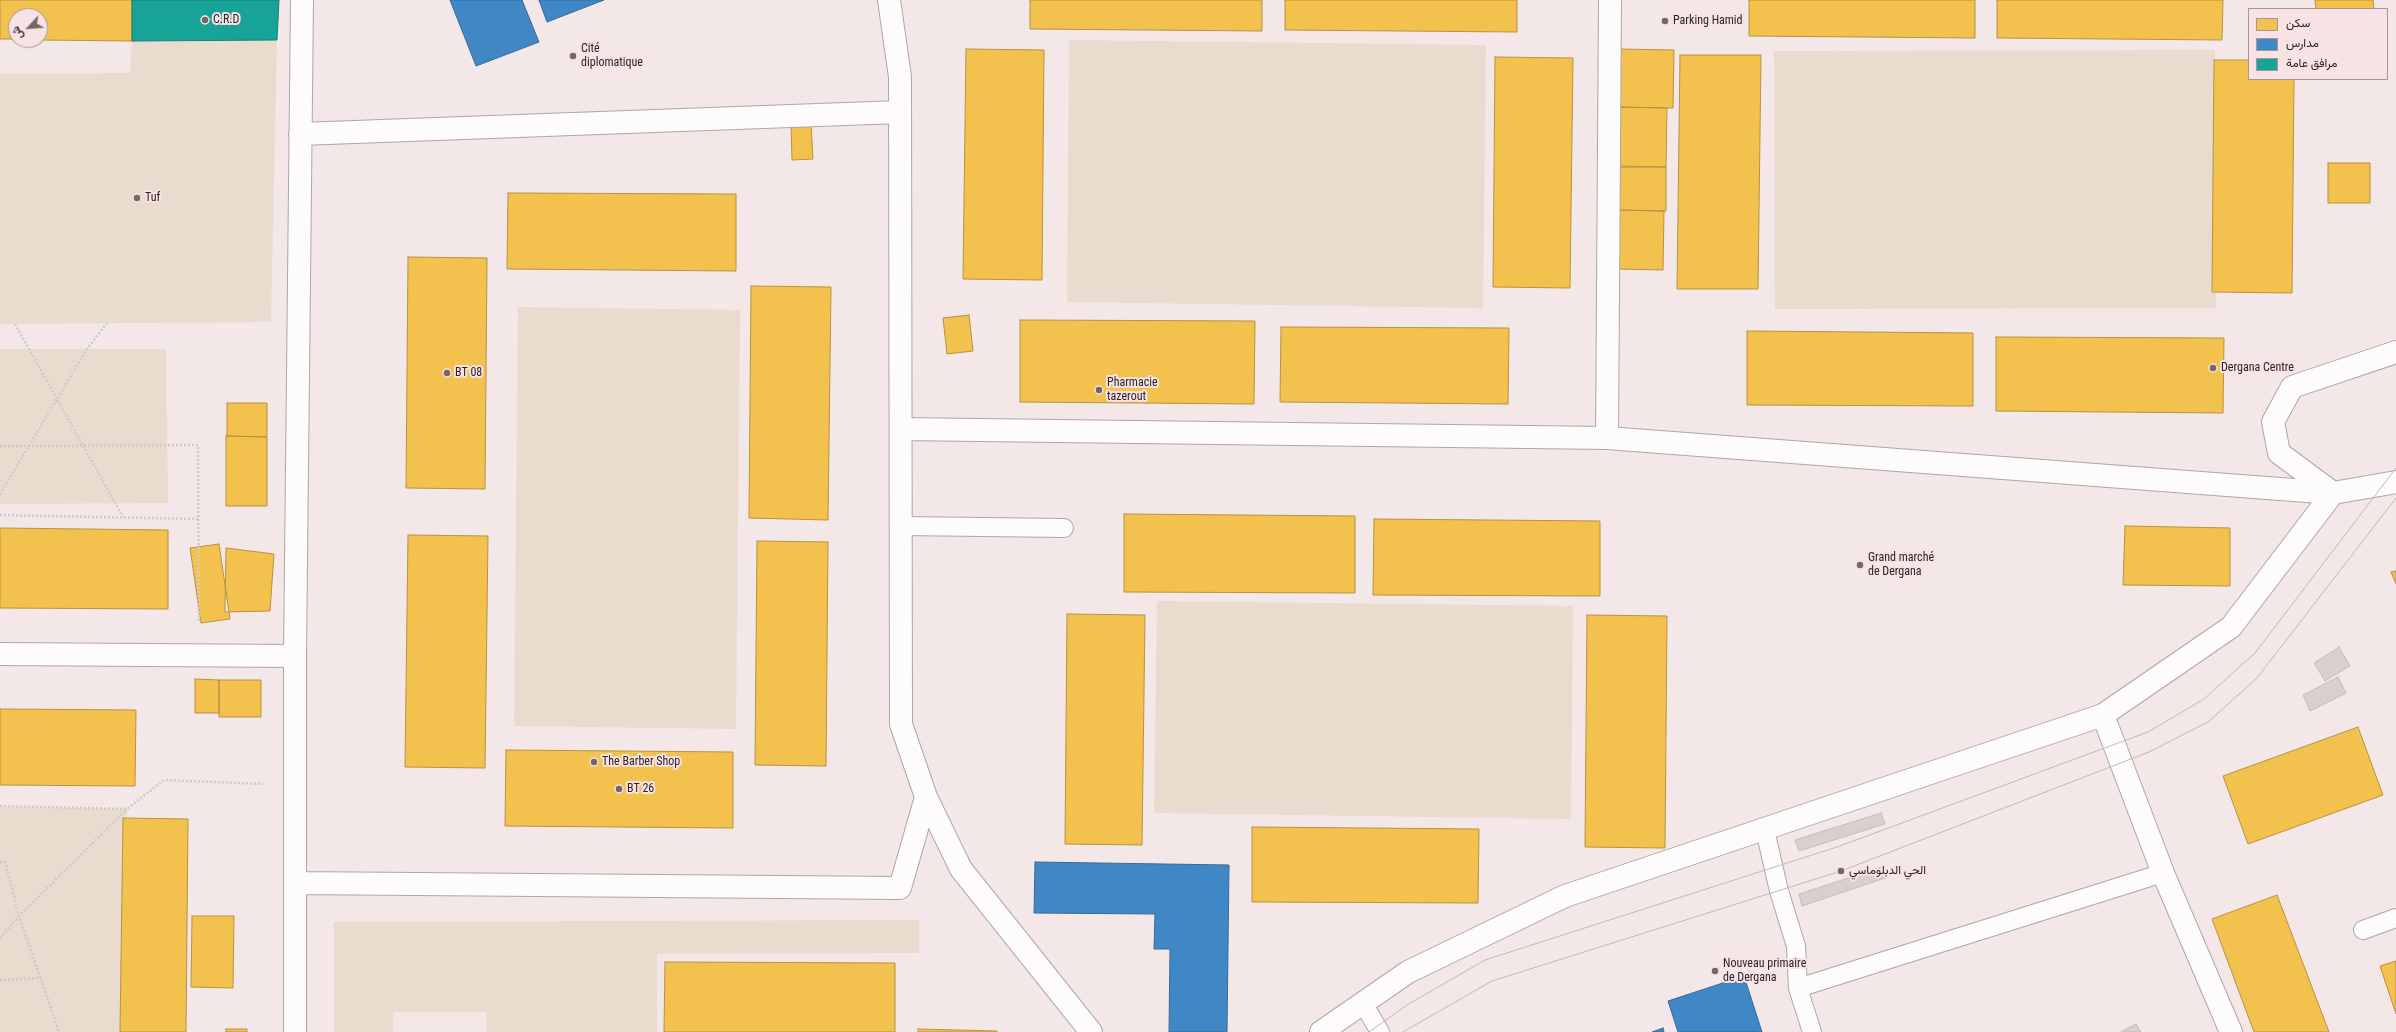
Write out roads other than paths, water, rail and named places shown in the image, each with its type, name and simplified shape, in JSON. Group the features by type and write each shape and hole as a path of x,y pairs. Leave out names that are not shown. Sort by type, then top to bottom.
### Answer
{"street":[{"path":"295,1032 295,656 302,0"},
{"path":"889,0 900,77 901,724 926,797 961,869 1091,1032"},
{"path":"1607,438 1610,0"},
{"path":"300,134 900,112"},
{"path":"2333,493 2279,453 2273,422 2292,387 2396,352"},
{"path":"901,429 1607,438 2333,493 2396,482"},
{"path":"1321,1032 1408,972 1565,896 1765,830 2103,715 2231,627 2333,493"},
{"path":"0,654 295,656"},
{"path":"2103,715 2164,873 2231,1032"},
{"path":"295,883 900,888 926,797"}],"lane":[{"path":"901,526 1064,528"},
{"path":"1765,830 1779,891 1796,946 1798,988 1812,1032"},
{"path":"1798,988 2164,873"},
{"path":"2364,930 2396,918"},
{"path":"1363,1003 1380,1032"}],"tram line":[{"path":"1369,1032 1407,1005 1485,960 1837,847 2148,732 2204,699 2255,653 2396,468"},
{"path":"1403,1032 1492,981 1841,871 2149,752 2208,722 2257,678 2396,498"}],"place":[{"name":"C.R.D","path":"205,20"},
{"name":"Parking Hamid","path":"1665,21"},
{"name":"Cité diplomatique","path":"573,56"},
{"name":"Tuf","path":"137,198"},
{"name":"Dergana Centre","path":"2213,368"},
{"name":"BT 08","path":"447,373"},
{"name":"Pharmacie tazerout","path":"1099,390"},
{"name":"Grand marché de Dergana","path":"1860,565"},
{"name":"The Barber Shop","path":"594,762"},
{"name":"BT 26","path":"619,789"},
{"name":"الحي الدبلوماسي","path":"1841,871"},
{"name":"Nouveau primaire de Dergana","path":"1715,971"}]}
